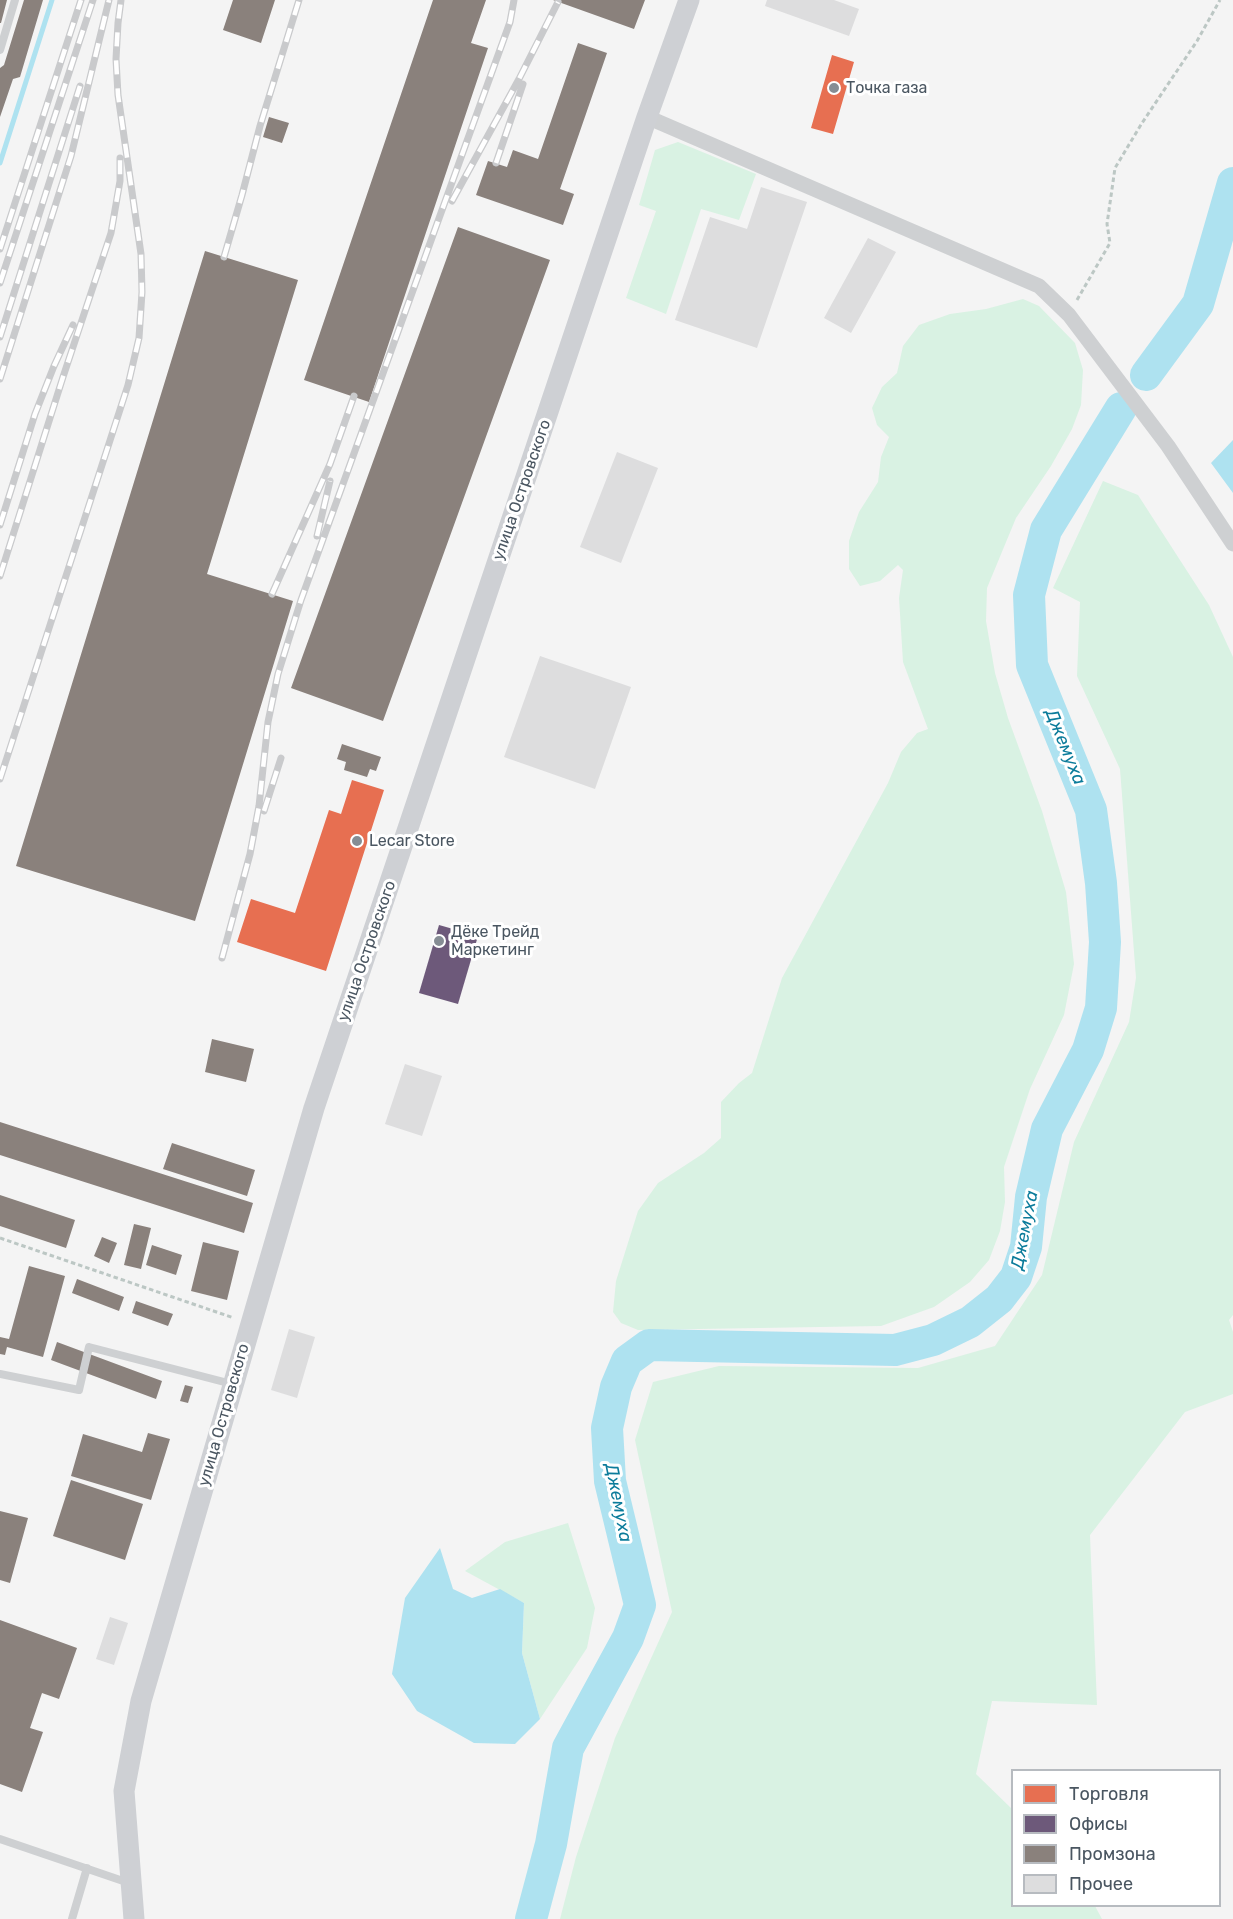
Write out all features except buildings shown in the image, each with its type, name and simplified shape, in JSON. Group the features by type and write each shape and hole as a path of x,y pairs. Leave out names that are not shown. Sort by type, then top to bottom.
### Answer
{"street":[{"name":"улица Островского","path":"134,1919 124,1791 141,1701 314,1108 647,117 689,0"},
{"path":"647,117 1039,286 1069,315 1168,446 1233,544"}],"lane":[{"path":"0,50 15,0"},
{"path":"0,1374 79,1390 89,1347 233,1384"},
{"path":"0,1839 130,1883"},
{"path":"72,1919 87,1868"}],"path":[{"path":"1076,302 1110,243 1107,224 1115,168 1197,41 1220,0"},
{"path":"0,1238 251,1324"}],"green space":[{"path":"678,142 756,174 739,220 701,209 666,314 626,298 656,211 639,205 655,150"},
{"path":"1023,299 1039,306 1075,343 1083,370 1081,405 1072,429 1051,466 1016,518 987,588 986,621 995,673 1008,718 1042,811 1066,892 1074,964 1064,1015 1030,1089 1004,1167 1005,1202 1000,1231 989,1260 970,1282 934,1307 881,1326 638,1330 621,1323 613,1312 616,1281 638,1211 658,1183 704,1153 721,1138 721,1102 752,1073 782,978 888,783 901,752 917,733 928,729 903,662 899,598 903,570 898,565 880,581 860,586 849,569 849,541 859,512 878,482 881,457 889,437 877,425 872,408 882,387 897,373 903,346 919,325 950,314 986,309"},
{"path":"1103,481 1138,495 1209,605 1233,657 1233,1315 1229,1320 1233,1332 1233,1394 1185,1412 1090,1535 1097,1705 992,1701 976,1774 1011,1808 1011,1907 1096,1907 1102,1919 560,1919 576,1857 615,1738 672,1612 635,1440 653,1382 719,1366 918,1368 995,1346 1042,1275 1074,1142 1129,1022 1136,978 1120,769 1077,676 1080,602 1053,588"},
{"path":"568,1523 595,1608 587,1648 540,1719 522,1653 524,1603 465,1571 505,1542"}],"water":[{"path":"1233,440 1233,493 1211,463"},
{"path":"440,1548 453,1589 472,1598 500,1589 524,1603 522,1653 540,1719 515,1744 474,1743 417,1711 392,1674 405,1598"}],"waterway":[{"path":"0,163 52,0"},
{"name":"Джемуха","path":"1146,375 1198,304 1233,183"},
{"name":"Джемуха","path":"531,1919 551,1844 568,1748 628,1638 640,1605 610,1481 607,1428 616,1387 627,1361 649,1345 895,1350 933,1340 970,1322 999,1299 1016,1277 1026,1247 1031,1197 1047,1129 1088,1050 1101,1008 1105,942 1101,883 1091,810 1032,665 1029,595 1046,530 1121,408"}],"railway":[{"path":"0,249 81,0"},
{"path":"0,283 93,0"},
{"path":"0,379 71,156 109,0"},
{"path":"0,779 128,385 139,338 142,292 141,254 118,95 116,59 121,0"},
{"path":"224,257 260,126 299,0"},
{"path":"222,958 250,854 259,806 268,722 278,674 301,600 510,22 514,0"},
{"path":"452,201 558,2"},
{"path":"496,163 523,84"},
{"path":"0,337 80,86"},
{"path":"0,576 111,233 120,181 120,158"},
{"path":"0,525 35,414 73,325"},
{"path":"272,594 330,464 354,396"},
{"path":"317,536 330,481"},
{"path":"264,811 281,758"}],"place":[{"name":"Точка газа","path":"834,88"},
{"name":"Lecar Store","path":"357,841"},
{"name":"Дёке Трейд Маркетинг","path":"439,941"}]}
